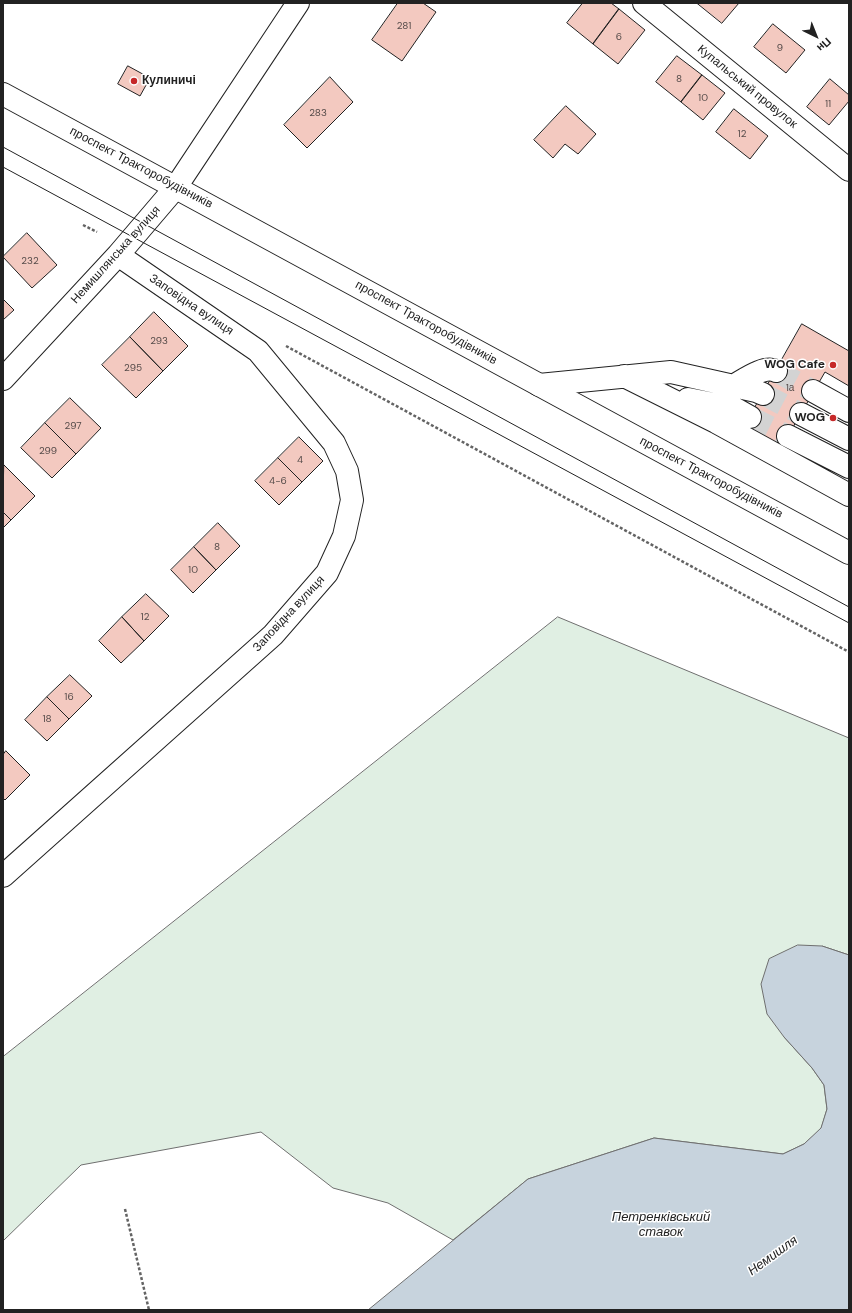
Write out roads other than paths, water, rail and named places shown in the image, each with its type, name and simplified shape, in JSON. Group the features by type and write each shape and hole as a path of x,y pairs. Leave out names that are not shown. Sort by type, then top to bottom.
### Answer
{"street":[{"name":"Немишлянська вулиця","path":"3,379 118,255 176,187 298,3"},
{"name":"Купальський провулок","path":"644,3 849,170"},
{"name":"проспект Тракторобудівників","path":"3,94 849,553"},
{"name":"Заповідна вулиця","path":"3,876 273,635 327,573 344,536 352,500 346,471 334,443 258,351 118,255"},
{"path":"733,386 763,369 771,368 776,371"},
{"path":"539,385 671,372 756,391 762,394"},
{"path":"624,376 716,422 849,495"},
{"path":"814,391 849,411"},
{"path":"658,393 734,408 750,416"},
{"path":"801,414 849,439"},
{"path":"788,436 849,467"}],"water":[{"name":"Петренківський ставок","path":"798,945 822,946 849,955 849,1310 368,1310 528,1179 654,1138 783,1154 804,1144 821,1128 827,1109 824,1085 812,1068 784,1037 767,1014 761,984 769,959"}],"tunnel":[{"path":"776,371 813,391"},
{"path":"763,394 801,414"},
{"path":"750,417 788,436"}],"tram line":[{"path":"3,147 849,607"},
{"path":"3,167 849,623"}],"place":[{"name":"Кулиничі","path":"134,81"},
{"name":"WOG Cafe","path":"833,365"},
{"name":"WOG","path":"833,418"}],"water label":[{"name":"Немишля","path":"773,1256"}]}
